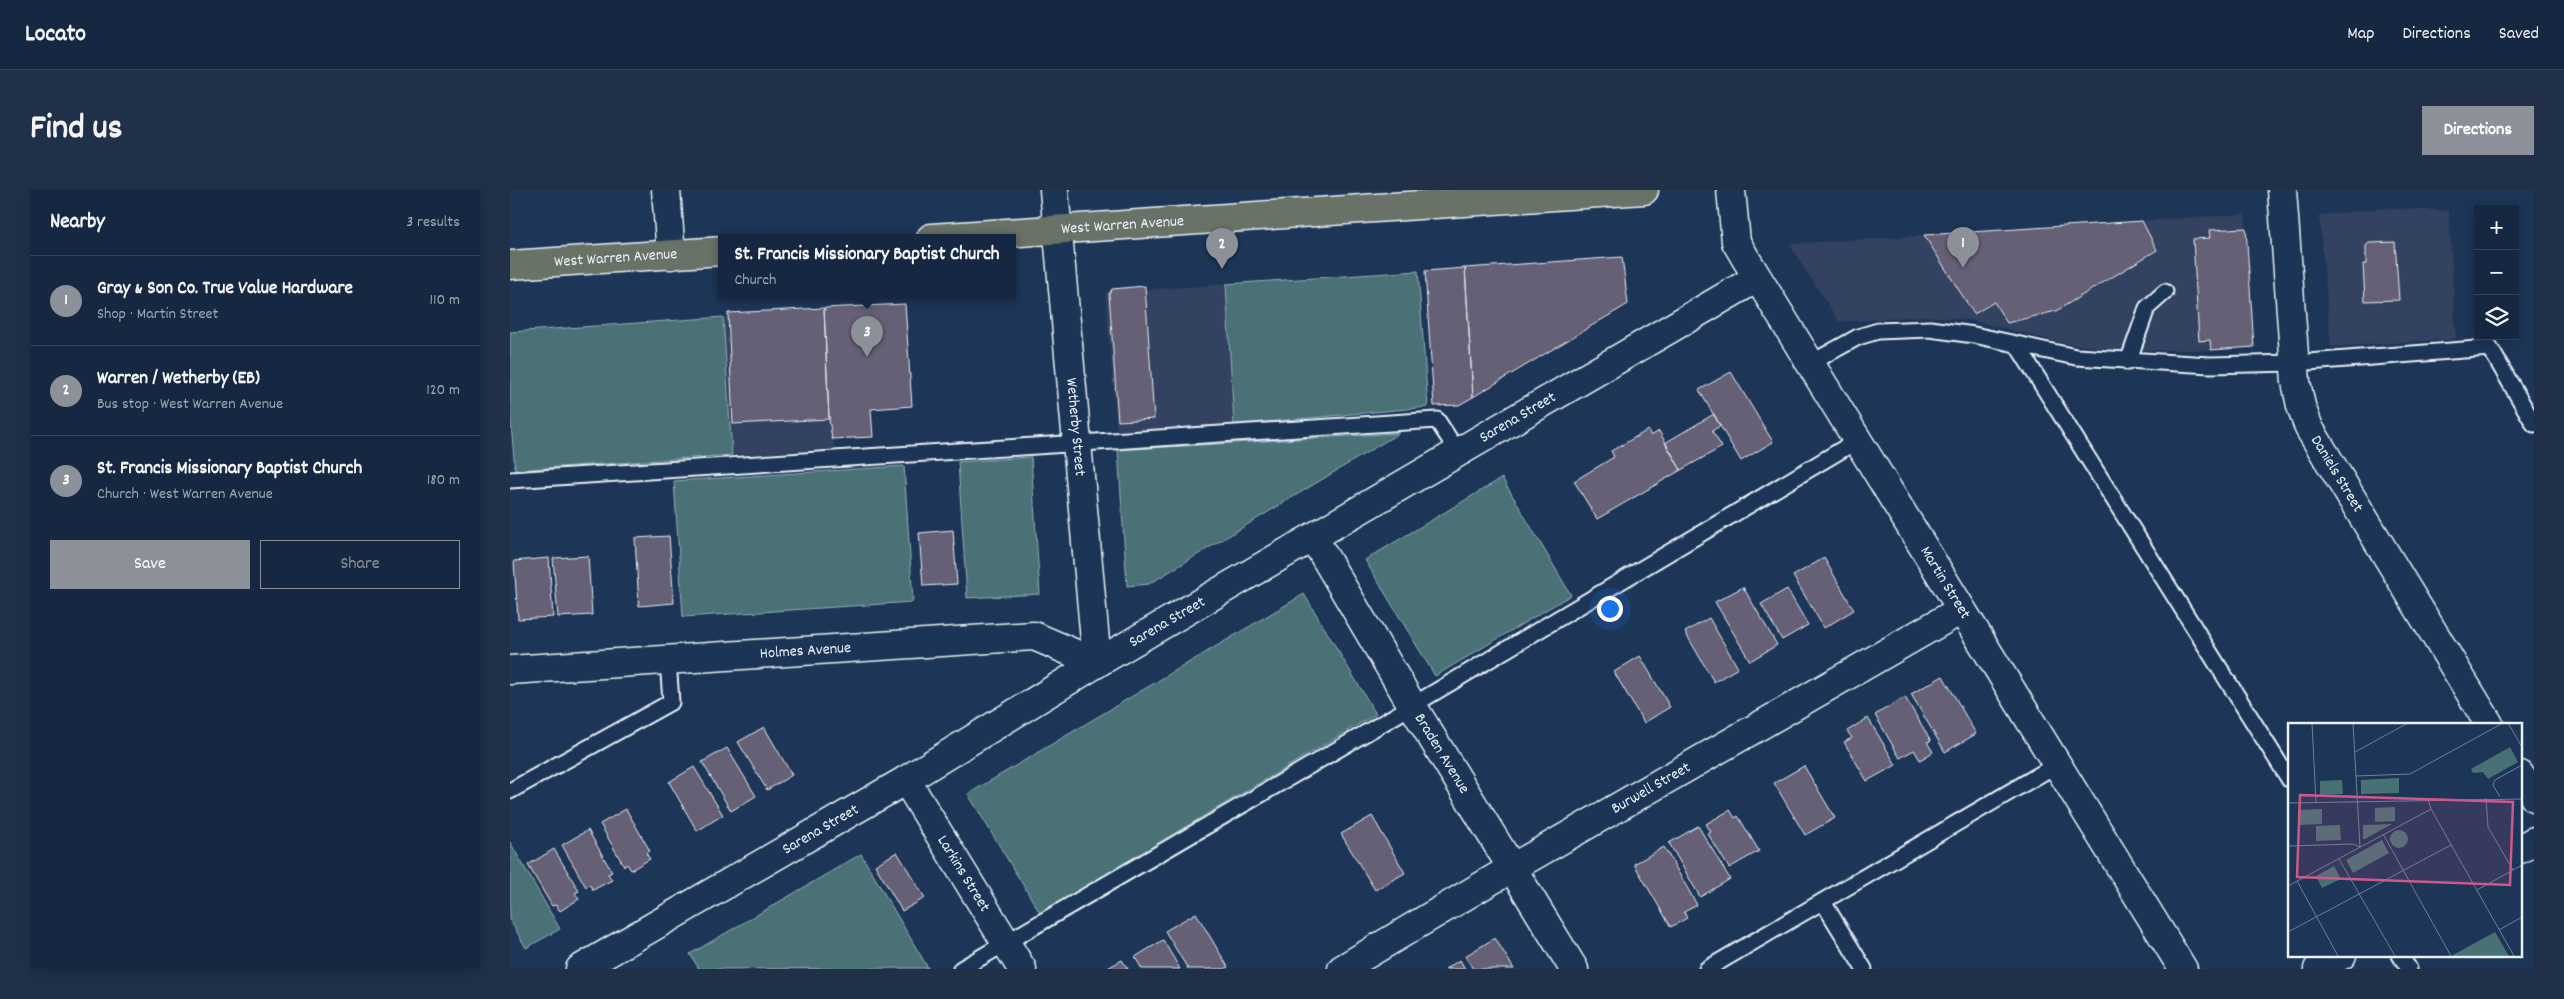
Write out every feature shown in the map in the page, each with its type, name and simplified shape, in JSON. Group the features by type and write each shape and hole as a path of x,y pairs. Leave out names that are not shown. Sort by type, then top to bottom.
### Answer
{"main road":[{"name":"West Warren Avenue","path":"994,234 1644,190"},
{"name":"West Warren Avenue","path":"510,265 718,252"}],"street":[{"path":"666,190 672,255"},
{"name":"Wetherby Street","path":"1054,190 1097,663"},
{"name":"Martin Street","path":"1731,190 1736,242 2183,969"},
{"name":"Daniels Street","path":"2282,190 2300,406 2309,428 2488,723"},
{"name":"Sarena Street","path":"580,969 906,780 1097,663 1757,278"},
{"name":"Braden Avenue","path":"1313,537 1412,705 1574,969"},
{"name":"Burwell Street","path":"1342,969 1512,868 1961,610"},
{"name":"Holmes Avenue","path":"510,670 1034,636 1097,663"},
{"path":"2521,777 2534,797"},
{"name":"Larkins Street","path":"906,780 1022,969"},
{"path":"2521,848 2534,841"},
{"path":"2318,969 2340,956"}],"lane":[{"path":"2128,362 2146,308 2165,292"},
{"path":"1812,363 1858,337 1878,331 1930,329 1974,335 2076,357 2128,362 2210,365 2295,363 2490,348 2534,424"},
{"path":"2017,345 2288,777"},
{"path":"510,480 1437,420 1458,452"},
{"path":"961,969 1412,705 1858,440"},
{"path":"510,791 671,702 668,660"},
{"path":"1707,969 2056,765"},
{"path":"1823,902 1864,969"},
{"path":"2401,956 2409,969"}],"shaded area":[{"path":"2385,208 2449,211 2456,339 2331,347 2319,215"},
{"path":"2245,214 2254,347 2211,350 2122,350 2067,344 1970,320 1924,316 1839,322 1789,244"},
{"path":"1226,284 1234,425 1117,432 1105,293"},
{"path":"826,310 835,449 732,455 723,317"}],"green space":[{"path":"1418,271 1428,407 1234,425 1226,284"},
{"path":"723,317 732,455 515,470 510,412 510,332"},
{"path":"1399,433 1149,584 1127,586 1118,450"},
{"path":"1031,457 1040,594 967,598 958,462"},
{"path":"904,466 913,602 683,617 674,481"},
{"path":"1502,478 1571,595 1435,676 1365,560"},
{"path":"1304,594 1376,714 1040,913 968,794"},
{"path":"510,842 560,929 526,948 510,920"},
{"path":"861,854 928,968 699,969 690,954"}],"building":[{"path":"2142,221 2157,250 2056,311 2007,323 1994,302 1974,314 1924,235"},
{"path":"2246,228 2254,347 2211,350 2210,340 2199,341 2193,239 2210,238 2209,230"},
{"path":"2395,242 2399,300 2365,301 2363,264 2366,264 2366,246 2369,243"},
{"path":"1622,257 1628,304 1473,397 1465,268"},
{"path":"1465,268 1473,397 1459,405 1434,406 1425,271"},
{"path":"1145,286 1154,419 1118,421 1109,294 1112,289"},
{"path":"905,304 912,406 871,409 873,437 832,439 829,419 824,308"},
{"path":"824,308 829,419 733,424 728,313"},
{"path":"1731,372 1773,442 1741,461 1699,390"},
{"path":"1714,414 1720,426 1712,431 1722,447 1681,470 1665,443"},
{"path":"1648,430 1651,436 1659,431 1681,470 1597,519 1574,481 1614,457 1611,451"},
{"path":"953,530 957,584 923,586 919,533"},
{"path":"669,536 674,603 639,606 635,538"},
{"path":"588,556 592,615 558,617 553,558"},
{"path":"549,558 553,617 518,619 514,561"},
{"path":"1824,558 1854,610 1824,628 1793,576"},
{"path":"1743,587 1777,645 1750,661 1715,602"},
{"path":"1787,589 1808,625 1782,640 1761,604"},
{"path":"1709,618 1738,668 1714,682 1685,632"},
{"path":"1640,656 1670,707 1644,723 1614,672"},
{"path":"1943,676 1976,734 1945,752 1911,694"},
{"path":"1905,697 1931,741 1927,742 1933,752 1920,760 1914,750 1900,758 1875,715"},
{"path":"1868,718 1896,765 1867,781 1844,742 1852,738 1847,731"},
{"path":"764,727 792,775 767,790 738,742"},
{"path":"727,748 756,796 731,811 702,762"},
{"path":"1804,766 1835,818 1805,835 1774,783"},
{"path":"694,767 723,815 697,831 669,782"},
{"path":"626,809 650,851 646,853 650,859 631,870 627,864 624,866 600,824"},
{"path":"1730,810 1735,818 1738,816 1759,851 1729,868 1708,834 1711,832 1706,824"},
{"path":"1372,816 1405,873 1375,890 1341,834"},
{"path":"1698,826 1730,879 1700,897 1669,843"},
{"path":"588,830 612,872 608,874 612,880 593,890 590,885 586,887 562,845"},
{"path":"1664,847 1697,905 1684,912 1687,918 1671,927 1634,864"},
{"path":"554,849 579,891 575,893 579,899 560,911 556,905 552,906 528,865"},
{"path":"897,852 925,898 902,911 875,865"},
{"path":"1196,913 1228,967 1224,969 1188,969 1165,931"},
{"path":"1495,938 1514,969 1473,969 1465,956"},
{"path":"1163,940 1180,969 1142,969 1135,957"},
{"path":"1122,960 1128,969 1106,969"},
{"path":"1460,960 1465,969 1445,969"}],"place":[{"name":"Gray & Son Co. True Value Hardware","path":"1963,268"},
{"name":"Warren / Wetherby (EB)","path":"1222,269"},
{"name":"St. Francis Missionary Baptist Church","path":"867,357"}]}
